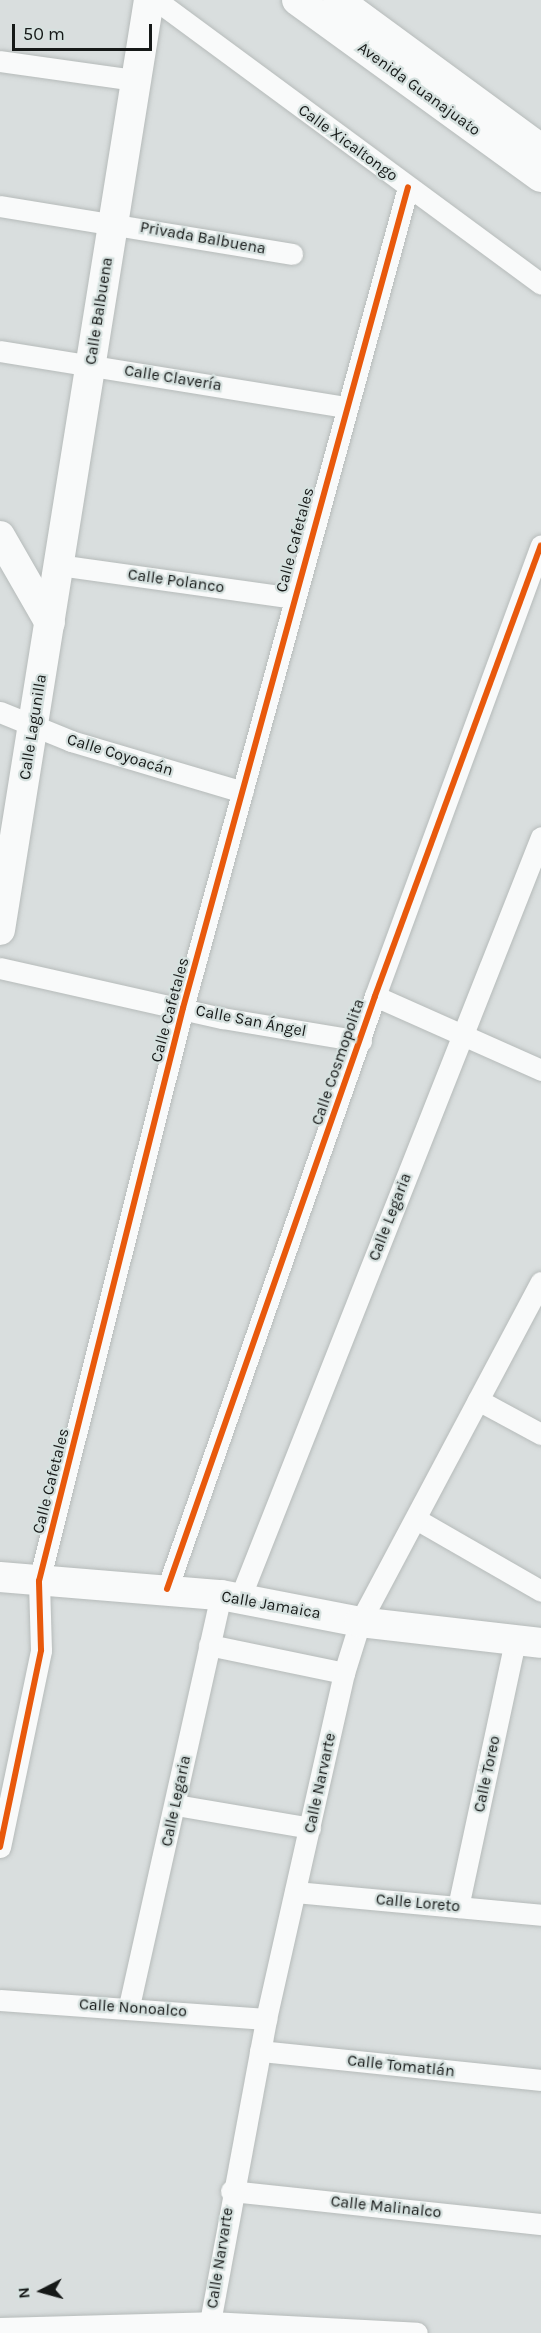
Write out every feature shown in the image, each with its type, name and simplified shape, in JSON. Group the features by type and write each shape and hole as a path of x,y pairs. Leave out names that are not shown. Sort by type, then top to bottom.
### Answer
{"street":[{"name":"Calle Balbuena","path":"50,623 149,0"},
{"name":"Calle Xicaltongo","path":"156,0 541,284"},
{"name":"Avenida Guanajuato","path":"297,0 541,177"},
{"name":"Avenida Guanajuato","path":"338,0 541,149"},
{"path":"0,61 136,80"},
{"name":"Calle Cafetales","path":"0,1847 41,1650 39,1581 183,1008 345,407 408,188"},
{"name":"Privada Balbuena","path":"0,206 113,222 292,254"},
{"name":"Calle Clavería","path":"0,351 345,407"},
{"name":"Calle Cosmopolita","path":"167,1589 375,996 541,546"},
{"path":"4,550 50,623"},
{"name":"Calle Polanco","path":"59,565 294,598"},
{"name":"Calle Lagunilla","path":"0,930 50,623"},
{"name":"Calle Coyoacán","path":"0,712 33,723 71,741 243,792"},
{"name":"Calle Legaria","path":"129,2006 176,1805 209,1645 231,1597 541,837"},
{"name":"Calle San Ángel","path":"0,968 183,1008 361,1041"},
{"path":"375,996 460,1037 541,1070"},
{"name":"Calle Narvarte","path":"210,2322 231,2190 266,2019 344,1673 360,1622 541,1282"},
{"path":"478,1400 541,1434"},
{"path":"416,1519 541,1591"},
{"name":"Calle Jamaica","path":"0,1577 167,1589 231,1597 360,1622 528,1642"},
{"name":"Calle Toreo","path":"459,1907 528,1642"},
{"path":"209,1645 344,1673"},
{"path":"176,1805 310,1828"},
{"name":"Calle Loreto","path":"295,1892 541,1916"},
{"name":"Calle Nonoalco","path":"0,2000 129,2006 266,2019"},
{"name":"Calle Tomatlán","path":"260,2051 541,2080"},
{"name":"Calle Malinalco","path":"231,2190 541,2224"},
{"path":"0,2328 210,2322 417,2333"}],"cycle path":[{"path":"0,1847 41,1650 39,1581 183,1008 408,187"},
{"path":"167,1589 375,996 541,546"}]}
